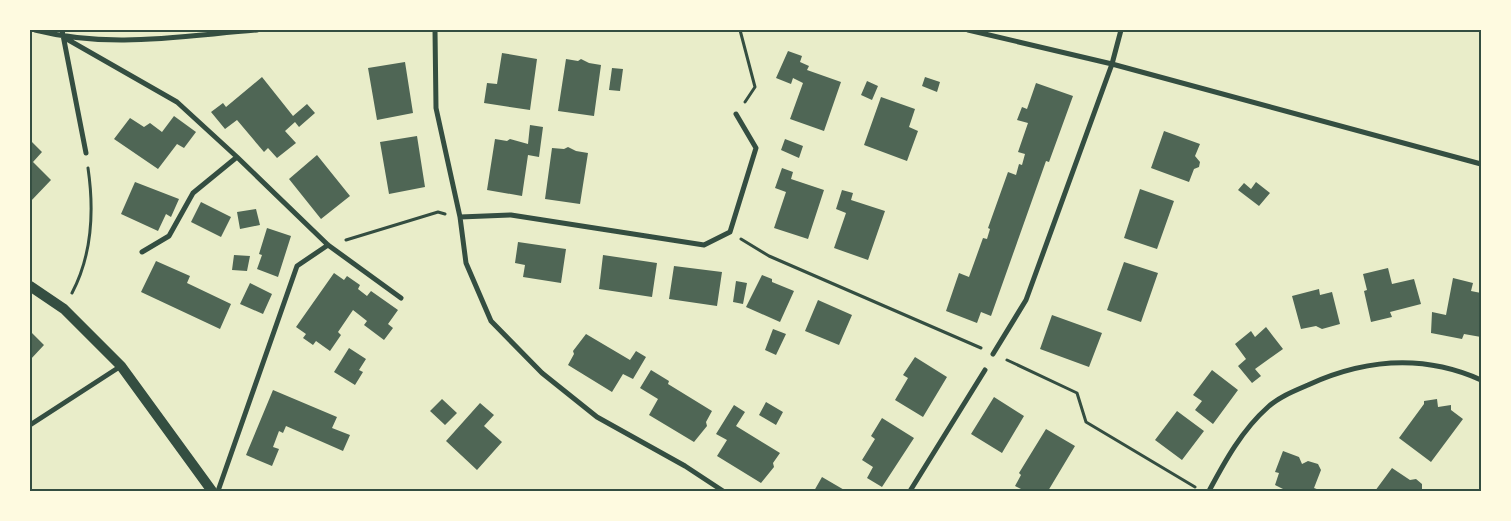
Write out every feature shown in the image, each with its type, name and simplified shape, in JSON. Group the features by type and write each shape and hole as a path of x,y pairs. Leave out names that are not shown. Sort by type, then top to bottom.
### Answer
{"main road":[{"path":"30,286 64,309 121,366 212,491"}],"street":[{"path":"35,30 62,37 116,42 257,30"},
{"path":"62,30 86,153"},
{"path":"435,30 436,108 460,217 466,263 491,321 542,373 597,417 685,466 723,491"},
{"path":"968,30 1112,64 1481,164"},
{"path":"993,354 1026,300 1112,64 1121,30"},
{"path":"62,37 177,102 328,245 401,298"},
{"path":"460,217 511,215 704,245 730,232 756,148 736,114"},
{"path":"142,252 169,236 193,193 237,157"},
{"path":"218,491 297,266 328,245"},
{"path":"1209,491 1224,462 1243,434 1268,406 1288,393 1321,379 1371,364 1419,362 1457,369 1481,380"},
{"path":"30,425 121,366"},
{"path":"910,491 984,370"}],"path":[{"path":"736,114 755,88 740,30"},
{"path":"64,309 78,282 91,220 90,182 86,153"},
{"path":"328,245 438,212 460,217"},
{"path":"730,232 769,256 1077,393 1086,422 1202,491"}],"building":[{"path":"788,51 802,56 800,62 809,66 807,70 841,82 824,131 790,119 803,83 793,78 791,84 776,78"},
{"path":"502,53 537,59 530,110 484,103 487,83 497,84"},
{"path":"566,59 578,61 581,59 589,63 601,65 594,116 558,111"},
{"path":"405,62 413,113 377,120 368,68"},
{"path":"612,68 623,69 620,91 609,90"},
{"path":"262,77 293,116 307,104 315,113 299,127 295,122 285,131 296,143 277,158 268,148 264,152 237,120 225,129 211,112 223,103 226,107"},
{"path":"925,77 940,82 937,92 922,86"},
{"path":"867,81 878,86 872,100 861,95"},
{"path":"1036,83 1073,96 1049,162 1046,161 991,316 981,312 977,323 946,311 959,273 969,277 983,238 987,239 990,229 988,228 1008,172 1016,175 1019,164 1022,165 1025,154 1018,152 1028,123 1017,120 1022,107 1027,109"},
{"path":"881,97 915,109 909,127 918,131 907,161 864,145"},
{"path":"174,116 196,132 184,148 177,144 158,169 114,139 130,118 144,127 150,123 162,132"},
{"path":"530,125 543,127 539,157 528,155 522,196 487,190 495,139 507,141 510,139 528,144"},
{"path":"1164,131 1200,144 1195,156 1200,162 1199,167 1194,169 1189,182 1151,168"},
{"path":"417,136 425,187 389,194 380,142"},
{"path":"785,139 803,146 799,158 781,150"},
{"path":"30,140 42,152 33,162 51,180 30,202"},
{"path":"568,147 576,151 588,153 580,204 545,199 552,148 564,149"},
{"path":"317,155 350,196 321,219 289,179"},
{"path":"782,168 793,172 791,179 824,190 808,239 774,228 786,192 775,188"},
{"path":"135,182 179,199 171,217 166,214 158,231 121,214"},
{"path":"1256,182 1270,193 1259,206 1238,190 1244,183 1251,189"},
{"path":"1140,189 1174,201 1157,249 1124,238"},
{"path":"842,190 853,193 851,200 885,211 868,260 834,248 846,213 836,209"},
{"path":"201,202 231,217 221,237 191,222"},
{"path":"256,209 260,225 240,229 237,212"},
{"path":"267,228 291,236 278,277 257,269 262,255 259,254"},
{"path":"518,242 566,249 561,283 523,277 525,265 515,263"},
{"path":"234,255 250,256 247,271 232,270"},
{"path":"603,255 657,263 652,297 599,289"},
{"path":"156,261 190,276 187,283 231,304 220,329 141,292"},
{"path":"1124,262 1158,273 1141,322 1107,310"},
{"path":"674,266 722,272 717,306 669,299"},
{"path":"1388,268 1392,284 1414,279 1421,304 1390,312 1392,317 1371,322 1364,291 1367,290 1363,274"},
{"path":"334,273 344,280 347,276 360,285 358,289 367,296 371,291 398,310 388,324 393,328 384,340 364,325 367,321 353,310 338,332 341,335 330,351 316,341 313,345 303,338 306,334 296,327"},
{"path":"762,275 772,279 772,282 794,291 780,322 746,307"},
{"path":"1453,278 1473,283 1471,291 1481,293 1481,337 1464,334 1462,339 1431,333 1432,312 1446,315"},
{"path":"736,281 747,283 743,304 733,302"},
{"path":"250,283 272,294 263,314 240,304"},
{"path":"1319,289 1320,295 1332,292 1340,324 1322,329 1316,326 1301,329 1292,296"},
{"path":"818,300 852,315 839,345 805,331"},
{"path":"1052,315 1102,333 1089,367 1040,349"},
{"path":"1266,327 1283,349 1255,369 1261,376 1252,383 1238,366 1246,359 1235,344 1251,331 1255,337"},
{"path":"773,329 786,334 776,355 765,350"},
{"path":"30,331 44,345 30,360"},
{"path":"586,334 630,360 636,351 646,357 633,379 623,374 612,392 568,365 574,354 573,351"},
{"path":"349,348 366,359 359,370 363,372 355,385 334,372"},
{"path":"915,357 947,377 923,417 895,400 908,378 903,375"},
{"path":"651,370 669,381 668,384 712,411 706,422 707,426 694,442 649,415 658,399 640,388"},
{"path":"1212,370 1238,390 1213,424 1195,410 1202,401 1193,395"},
{"path":"273,390 337,417 332,428 350,435 343,451 286,426 283,433 279,431 273,447 279,449 272,466 246,455"},
{"path":"994,397 1024,416 1002,453 971,434"},
{"path":"442,399 457,413 445,425 430,411"},
{"path":"1437,399 1438,407 1451,405 1451,410 1463,419 1431,462 1399,438 1424,404 1424,401"},
{"path":"766,402 783,412 776,425 759,415"},
{"path":"480,403 494,415 484,426 502,442 477,470 446,441"},
{"path":"734,405 745,412 736,426 780,453 773,463 774,467 761,483 717,456 727,440 716,434"},
{"path":"1177,411 1204,431 1182,460 1155,440"},
{"path":"882,418 914,438 882,487 867,478 873,467 862,460 875,439 871,436"},
{"path":"1046,429 1075,446 1048,491 1025,491 1015,486 1021,475 1019,473"},
{"path":"1283,451 1299,457 1302,464 1308,461 1318,464 1321,470 1314,488 1322,491 1287,491 1275,485 1279,473 1275,472"},
{"path":"1392,468 1410,480 1416,479 1422,484 1422,491 1375,491"},
{"path":"822,477 846,491 814,491"}]}
